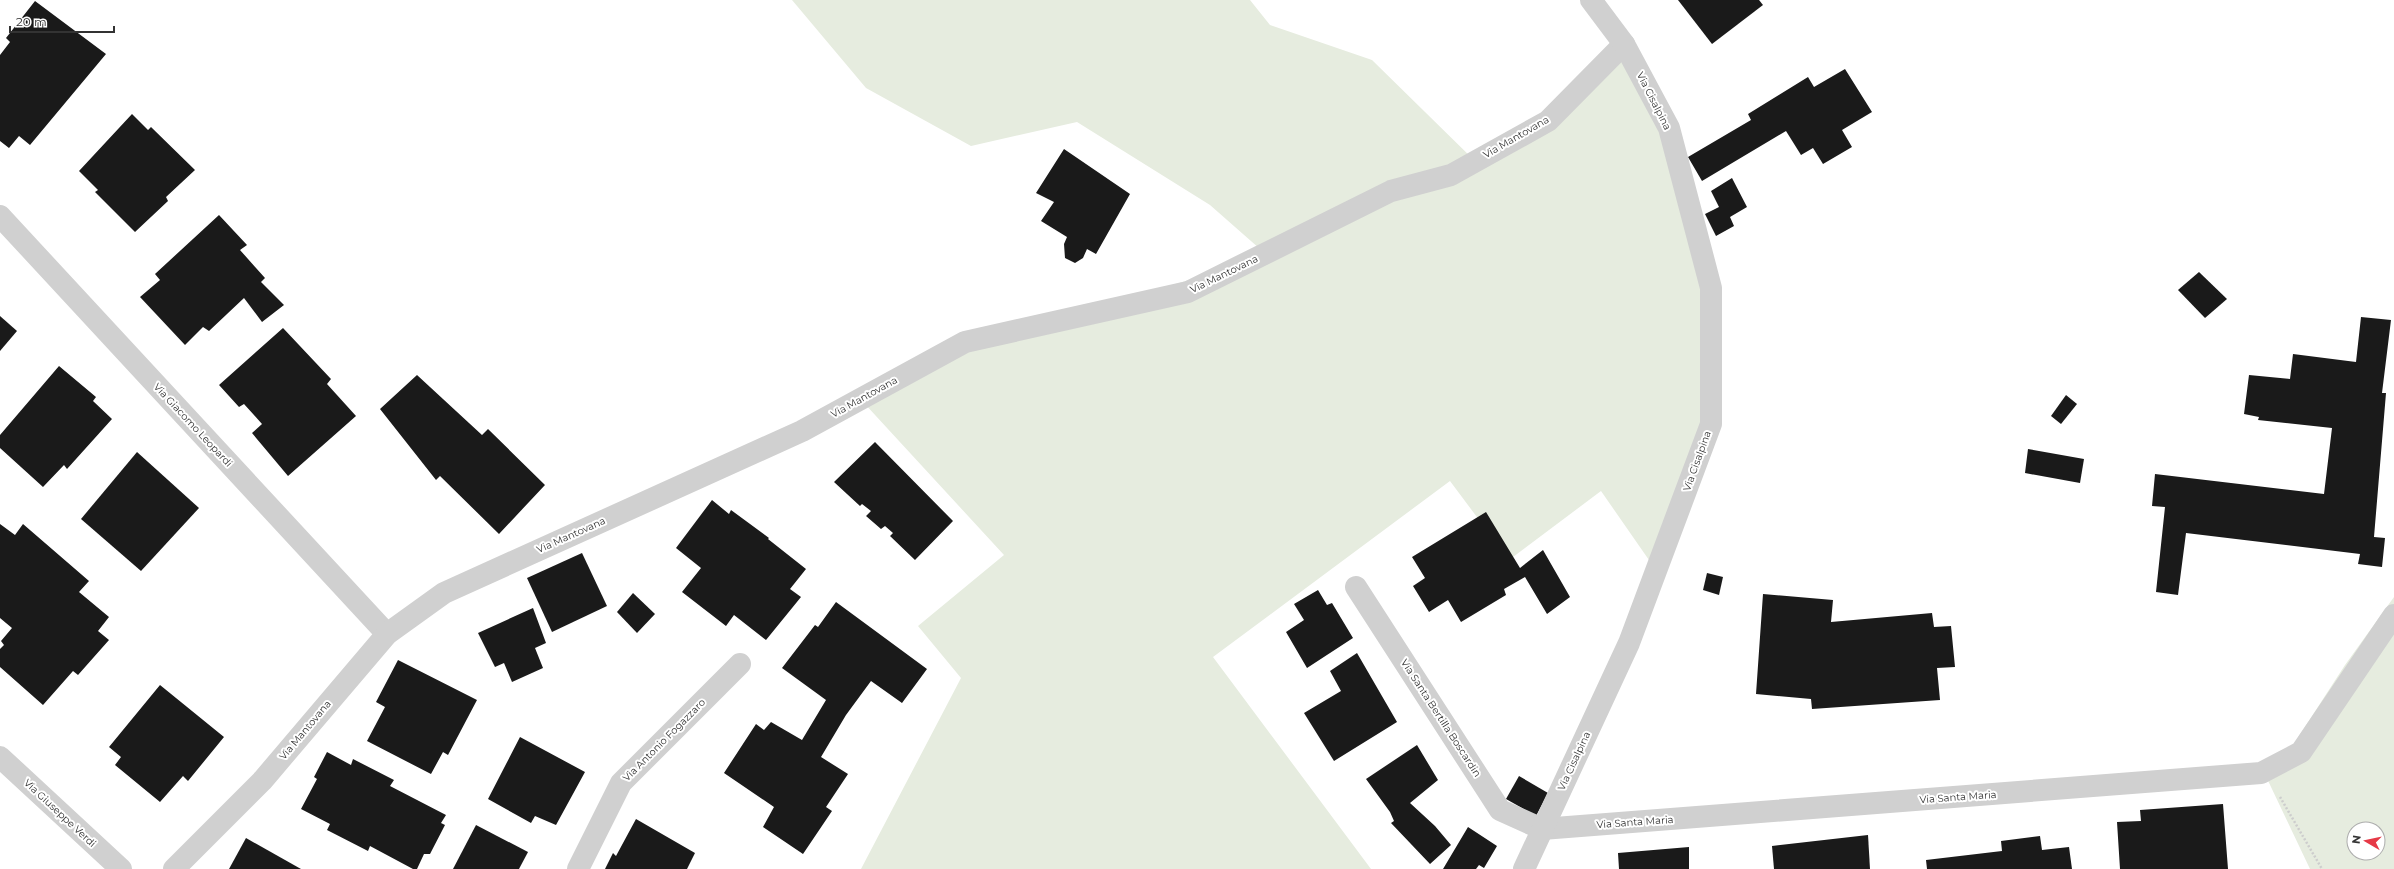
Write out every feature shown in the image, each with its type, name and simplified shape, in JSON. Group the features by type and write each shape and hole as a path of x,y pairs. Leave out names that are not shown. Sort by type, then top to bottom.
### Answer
{"street":[{"name":"Via Cisalpina","path":"1524,869 1629,643 1711,424 1711,288 1669,128 1624,44 1591,0"},
{"name":"Via Mantovana","path":"174,869 262,781 387,634 444,593 802,431 965,342 1188,292 1392,191 1451,175 1548,121 1624,44"},
{"name":"Via Giacomo Leopardi","path":"0,216 387,634"},
{"name":"Via Santa Bertilla Boscardin","path":"1356,587 1500,810 1542,829"},
{"path":"2261,773 2301,752 2394,615"},
{"name":"Via Antonio Fogazzaro","path":"578,869 621,784 740,664"},
{"name":"Via Giuseppe Verdi","path":"0,757 120,869"},
{"name":"Via Santa Maria","path":"1542,829 2261,773"}],"path":[{"path":"2261,773 2285,803 2322,869"}],"shaded area":[{"path":"792,0 1250,0 1270,25 1372,60 1477,163 1549,125 1625,40 1704,253 1710,406 1658,573 1601,491 1509,560 1450,481 1213,657 1371,869 861,869 961,678 918,626 1004,555 864,403 965,348 1268,256 1210,205 1077,122 971,146 866,88"},
{"path":"2394,597 2394,869 2310,869 2262,768 2283,761 2345,665"}],"building":[{"path":"1678,0 1759,0 1763,5 1712,44"},
{"path":"35,1 106,54 30,145 19,136 9,148 0,141 0,55 10,42 6,38"},
{"path":"1845,69 1872,112 1842,130 1852,147 1823,164 1813,148 1801,155 1786,131 1702,181 1688,157 1751,120 1748,114 1808,77 1814,87"},
{"path":"132,114 148,130 151,127 195,170 166,197 168,201 135,232 95,192 98,190 79,171"},
{"path":"1064,149 1130,194 1096,254 1087,249 1083,258 1075,263 1065,258 1064,244 1067,237 1041,221 1054,202 1036,193"},
{"path":"1732,178 1747,207 1730,217 1734,226 1716,236 1705,214 1719,207 1711,191"},
{"path":"219,215 247,245 240,250 265,278 261,282 284,305 262,322 244,298 209,331 203,327 185,345 140,297 160,280 155,274"},
{"path":"2199,272 2227,299 2205,318 2178,290"},
{"path":"0,316 17,331 0,351"},
{"path":"2361,317 2391,320 2382,393 2386,393 2374,537 2385,538 2382,567 2358,564 2360,554 2186,533 2178,595 2156,592 2165,507 2152,506 2155,474 2324,494 2332,428 2258,420 2259,417 2244,414 2249,375 2290,379 2293,354 2356,362"},
{"path":"283,328 331,379 327,384 356,416 288,476 252,433 262,424 244,404 239,407 219,385"},
{"path":"59,366 96,397 93,401 112,419 67,469 64,465 43,487 0,448 0,435"},
{"path":"417,375 482,435 488,429 545,485 499,534 440,476 436,480 380,409"},
{"path":"2066,395 2077,404 2061,424 2051,416"},
{"path":"875,442 953,521 915,560 890,536 893,533 885,526 881,529 866,516 871,511 862,504 860,506 834,482"},
{"path":"2028,449 2084,459 2080,483 2025,473"},
{"path":"137,452 199,508 141,571 81,519"},
{"path":"712,500 729,514 731,510 769,538 768,539 806,569 790,589 801,597 766,640 734,615 726,626 682,592 701,568 676,548"},
{"path":"1486,512 1520,568 1543,550 1570,597 1547,614 1525,577 1504,589 1506,595 1461,622 1448,600 1429,612 1413,586 1425,578 1412,557"},
{"path":"0,524 15,535 23,524 89,581 79,592 109,617 98,631 109,640 78,675 73,671 43,705 0,667 0,649 4,645 1,641 12,628 0,618"},
{"path":"582,553 607,606 552,632 527,578"},
{"path":"1707,573 1723,577 1719,595 1703,590"},
{"path":"1318,590 1327,605 1332,603 1353,638 1307,668 1286,632 1304,620 1294,604"},
{"path":"633,593 655,614 637,633 617,612"},
{"path":"1763,594 1833,600 1831,622 1932,613 1934,627 1951,626 1955,667 1937,668 1940,700 1812,709 1811,699 1756,694"},
{"path":"836,602 927,669 902,703 871,681 846,715 821,757 848,774 826,807 832,811 803,854 763,827 774,807 724,773 756,724 764,730 771,722 802,740 826,700 782,668 815,625 818,627"},
{"path":"533,608 546,643 535,648 543,668 512,682 504,663 495,667 478,633"},
{"path":"1357,653 1397,722 1334,761 1304,713 1341,691 1330,671"},
{"path":"398,660 477,700 448,755 443,752 431,774 367,741 385,707 376,702"},
{"path":"160,685 224,737 188,781 183,776 160,802 115,765 121,757 109,747"},
{"path":"520,737 585,772 556,825 535,816 531,823 488,799"},
{"path":"1417,745 1438,780 1410,803 1435,826 1451,845 1430,864 1391,823 1394,821 1390,812 1366,779"},
{"path":"327,752 351,765 353,759 394,780 390,786 446,815 441,823 445,825 430,854 424,854 417,869 413,869 370,846 368,851 327,830 330,824 301,809 317,779 314,777"},
{"path":"1519,776 1548,793 1536,816 1506,799"},
{"path":"2223,804 2228,869 2120,869 2117,822 2141,821 2140,810"},
{"path":"636,819 695,853 687,869 605,869 613,853 616,856"},
{"path":"476,825 528,852 519,869 453,869"},
{"path":"1468,827 1497,846 1484,868 1479,865 1476,869 1443,869"},
{"path":"1868,835 1870,869 1774,869 1772,846"},
{"path":"2040,836 2042,850 2069,847 2072,869 1927,869 1926,860 2002,851 2001,841"},
{"path":"246,838 301,869 229,869"},
{"path":"1689,847 1689,869 1619,869 1618,853"}]}
